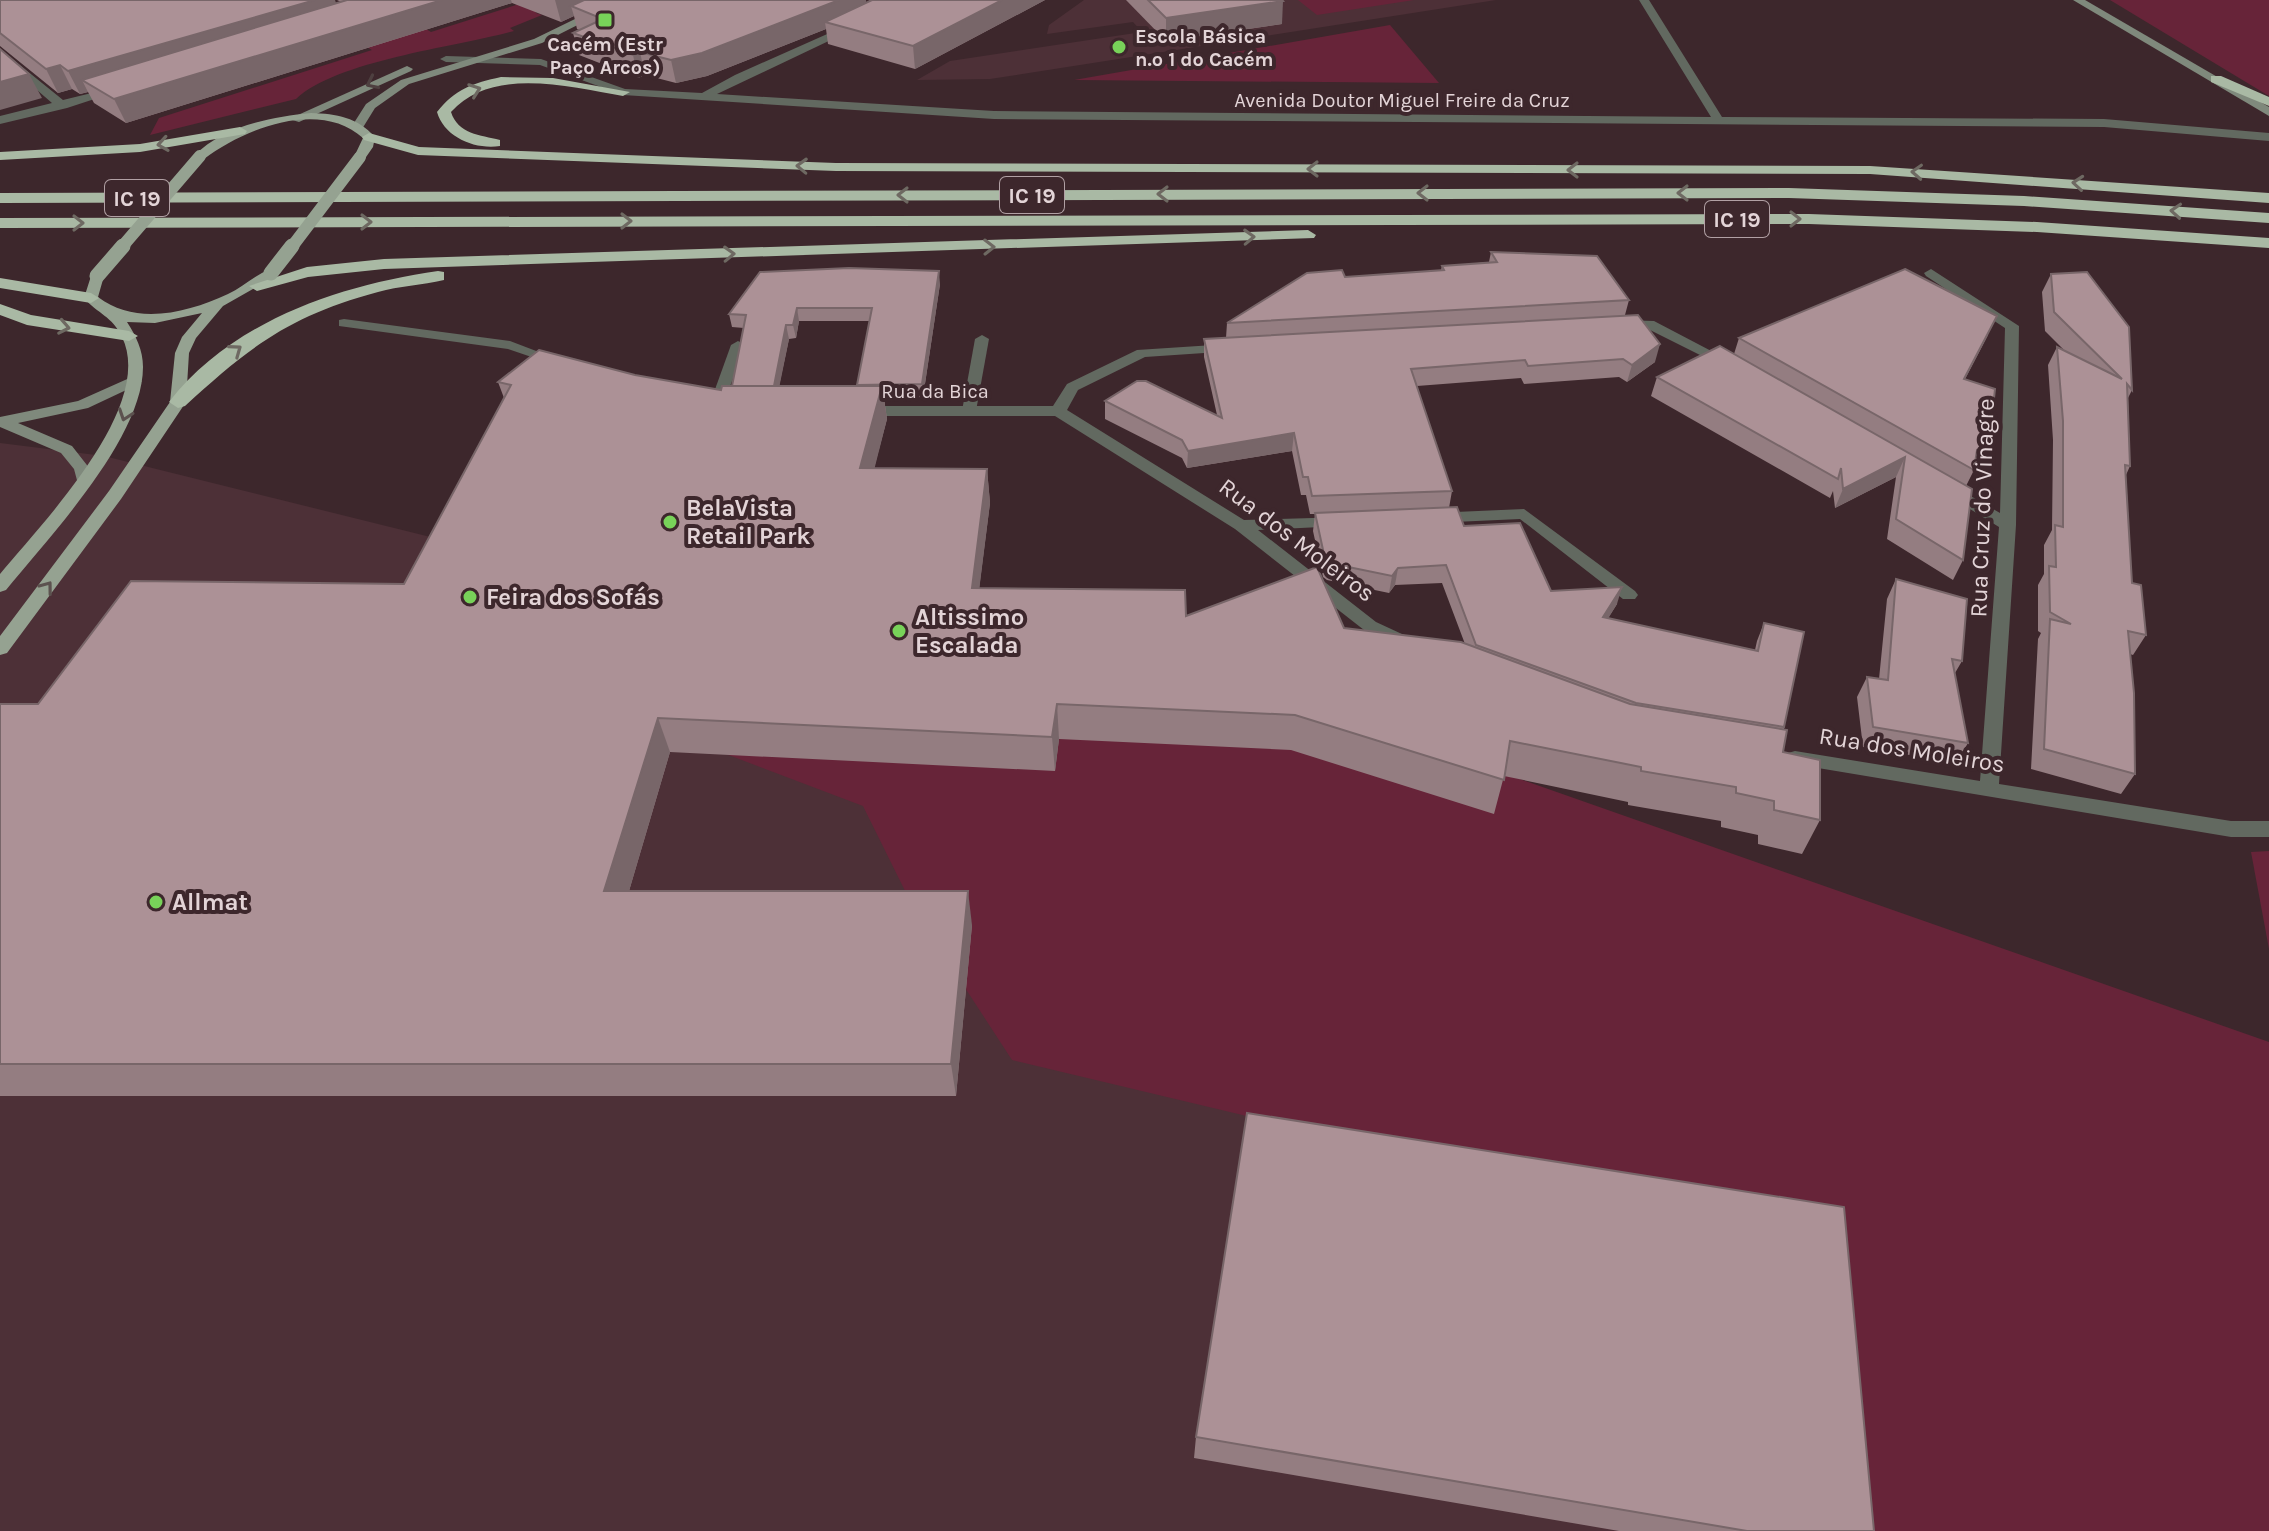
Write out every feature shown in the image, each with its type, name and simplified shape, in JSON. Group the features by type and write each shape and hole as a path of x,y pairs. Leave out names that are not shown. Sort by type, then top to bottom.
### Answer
{"highway":[{"path":"2216,79 2269,102"},
{"path":"551,157 466,137 448,125 444,112 451,101 470,90 496,83 531,80 623,92"},
{"path":"0,156 140,148 240,131"},
{"path":"363,131 418,151 551,157 836,167 1870,170 2269,198"},
{"name":"IC 19","path":"0,198 1789,193 2024,201 2269,218"},
{"name":"IC 19","path":"0,223 1809,219 2037,227 2269,243"},
{"path":"257,286 307,272 344,267 1372,233 1437,220"},
{"path":"178,402 218,364 253,338 310,309 353,294 434,276 560,267 623,257"},
{"path":"0,283 91,298"},
{"path":"0,309 27,320 129,336"}],"main road":[{"path":"0,586 84,481 121,428 129,408 134,381 129,336 116,315 91,298 97,276 200,156 215,143 240,131 295,119 331,118 363,131 367,147 271,273 257,286 217,305 165,317 116,315"},
{"path":"0,649 115,495 178,402 182,353 189,337 217,305"}],"street":[{"path":"363,131 370,106 386,91 538,41 557,29 622,0"},
{"path":"1644,0 1718,119"},
{"path":"2078,0 2269,112"},
{"path":"704,97 739,77 869,18"},
{"path":"295,119 395,72 557,29"},
{"path":"538,41 536,49 541,62"},
{"path":"0,52 63,106"},
{"name":"Avenida Doutor Miguel Freire da Cruz","path":"446,59 541,62 623,92 994,115 2104,123 2269,137"},
{"path":"441,71 522,69 575,85"},
{"path":"0,120 63,106 122,88"},
{"name":"Rua Cruz do Vinagre","path":"1931,273 2012,326 2008,525 1989,789"},
{"path":"344,323 510,345 580,370"},
{"path":"1607,325 1649,324 1748,375"},
{"path":"1058,411 1072,387 1142,353 1252,347"},
{"path":"0,422 68,410 112,394 134,381"},
{"name":"Rua da Bica","path":"842,411 1058,411"},
{"name":"Rua dos Moleiros","path":"1058,411 1241,525 1370,626 1423,651"},
{"path":"0,422 73,453 84,468 84,481"},
{"path":"1940,486 2008,525"},
{"path":"1414,518 1524,514 1629,595"},
{"path":"1241,525 1366,520"},
{"name":"Rua dos Moleiros","path":"1768,754 2231,829 2269,829"}],"lane":[{"path":"969,411 982,339"},
{"path":"715,410 738,345"}],"shaded area":[{"path":"532,0 536,13 542,15 510,28 514,31 399,56 340,74 296,99 150,135 159,118 372,50 355,40 414,22 431,32"},
{"name":"Escola Básica n.º 1 do Cacém","path":"1084,0 1496,0 990,79 917,80 950,61 1142,32 1133,22 1047,34 1049,25"},
{"path":"1298,0 1414,0 1317,15"},
{"path":"2110,0 2269,0 2269,96"},
{"path":"1390,25 1439,83 1074,80"},
{"path":"0,443 104,456 499,554 1994,1531 0,1531"},
{"path":"726,713 1397,736 2269,1042 2269,1531 1859,1531 1255,1118 1012,1060 915,911 863,806 718,751"},
{"path":"2269,851 2269,949 2251,852"}],"building":[{"path":"0,0 315,0 68,71 60,65 46,69 0,33"},
{"path":"347,0 442,0 114,99 82,80"},
{"path":"584,0 839,0 702,53 671,60 640,52 633,55 573,33 603,19 571,6"},
{"path":"872,0 1002,0 913,46 825,22"},
{"path":"1148,0 1282,0 1283,1 1166,18"},
{"path":"0,49 29,74 0,82"},
{"path":"1491,252 1597,256 1629,300 1227,323 1307,273 1342,270 1345,277 1444,270 1442,266 1497,262"},
{"path":"849,268 939,271 922,384 857,385 872,308 797,308 793,325 786,325 774,386 732,386 746,315 729,314 760,272"},
{"path":"1905,269 1997,316 1964,379 1995,389 1988,454 1977,450 1974,470 1739,338"},
{"path":"2087,272 2129,327 2132,390 2127,384 2130,466 2125,465 2132,583 2141,585 2146,635 2128,631 2134,693 2135,774 2044,749 2050,619 2071,624 2050,612 2049,566 2056,567 2055,525 2063,527 2063,421 2057,347 2122,379 2054,312 2051,274"},
{"path":"1638,315 1660,344 1632,365 1623,359 1528,366 1525,360 1411,369 1452,491 1312,496 1308,477 1303,477 1294,433 1188,451 1182,440 1105,401 1137,381 1146,381 1222,418 1204,339"},
{"path":"1720,346 1972,489 1963,560 1896,519 1905,457 1843,489 1841,468 1838,479 1657,377"},
{"path":"539,350 635,375 721,390 722,386 882,386 860,468 987,469 972,588 1185,590 1186,616 1317,567 1344,628 1461,642 1630,704 1787,730 1783,752 1820,760 1820,820 1774,810 1774,801 1736,793 1736,787 1641,771 1641,767 1510,741 1504,780 1295,715 1057,704 1052,737 658,718 604,891 968,891 951,1064 0,1064 0,704 38,704 131,581 404,584 511,385 498,382"},
{"path":"1457,507 1464,526 1520,523 1551,591 1622,587 1603,617 1758,651 1764,623 1804,632 1784,727 1636,703 1476,645 1446,565 1398,568 1392,576 1329,563 1325,559 1315,513"},
{"path":"1896,579 1967,599 1962,661 1952,659 1968,743 1873,727 1867,677 1888,680"},
{"path":"1247,1113 1844,1207 1874,1531 1747,1531 1196,1437"}],"place":[{"name":"Cacém (Estr Paço Arcos)","path":"605,20"},
{"name":"Escola Básica n.º 1 do Cacém","path":"1119,47"},
{"name":"BelaVista Retail Park","path":"670,522"},
{"name":"Feira dos Sofás","path":"470,597"},
{"name":"Altissimo Escalada","path":"899,631"},
{"name":"Allmat","path":"156,902"}]}
